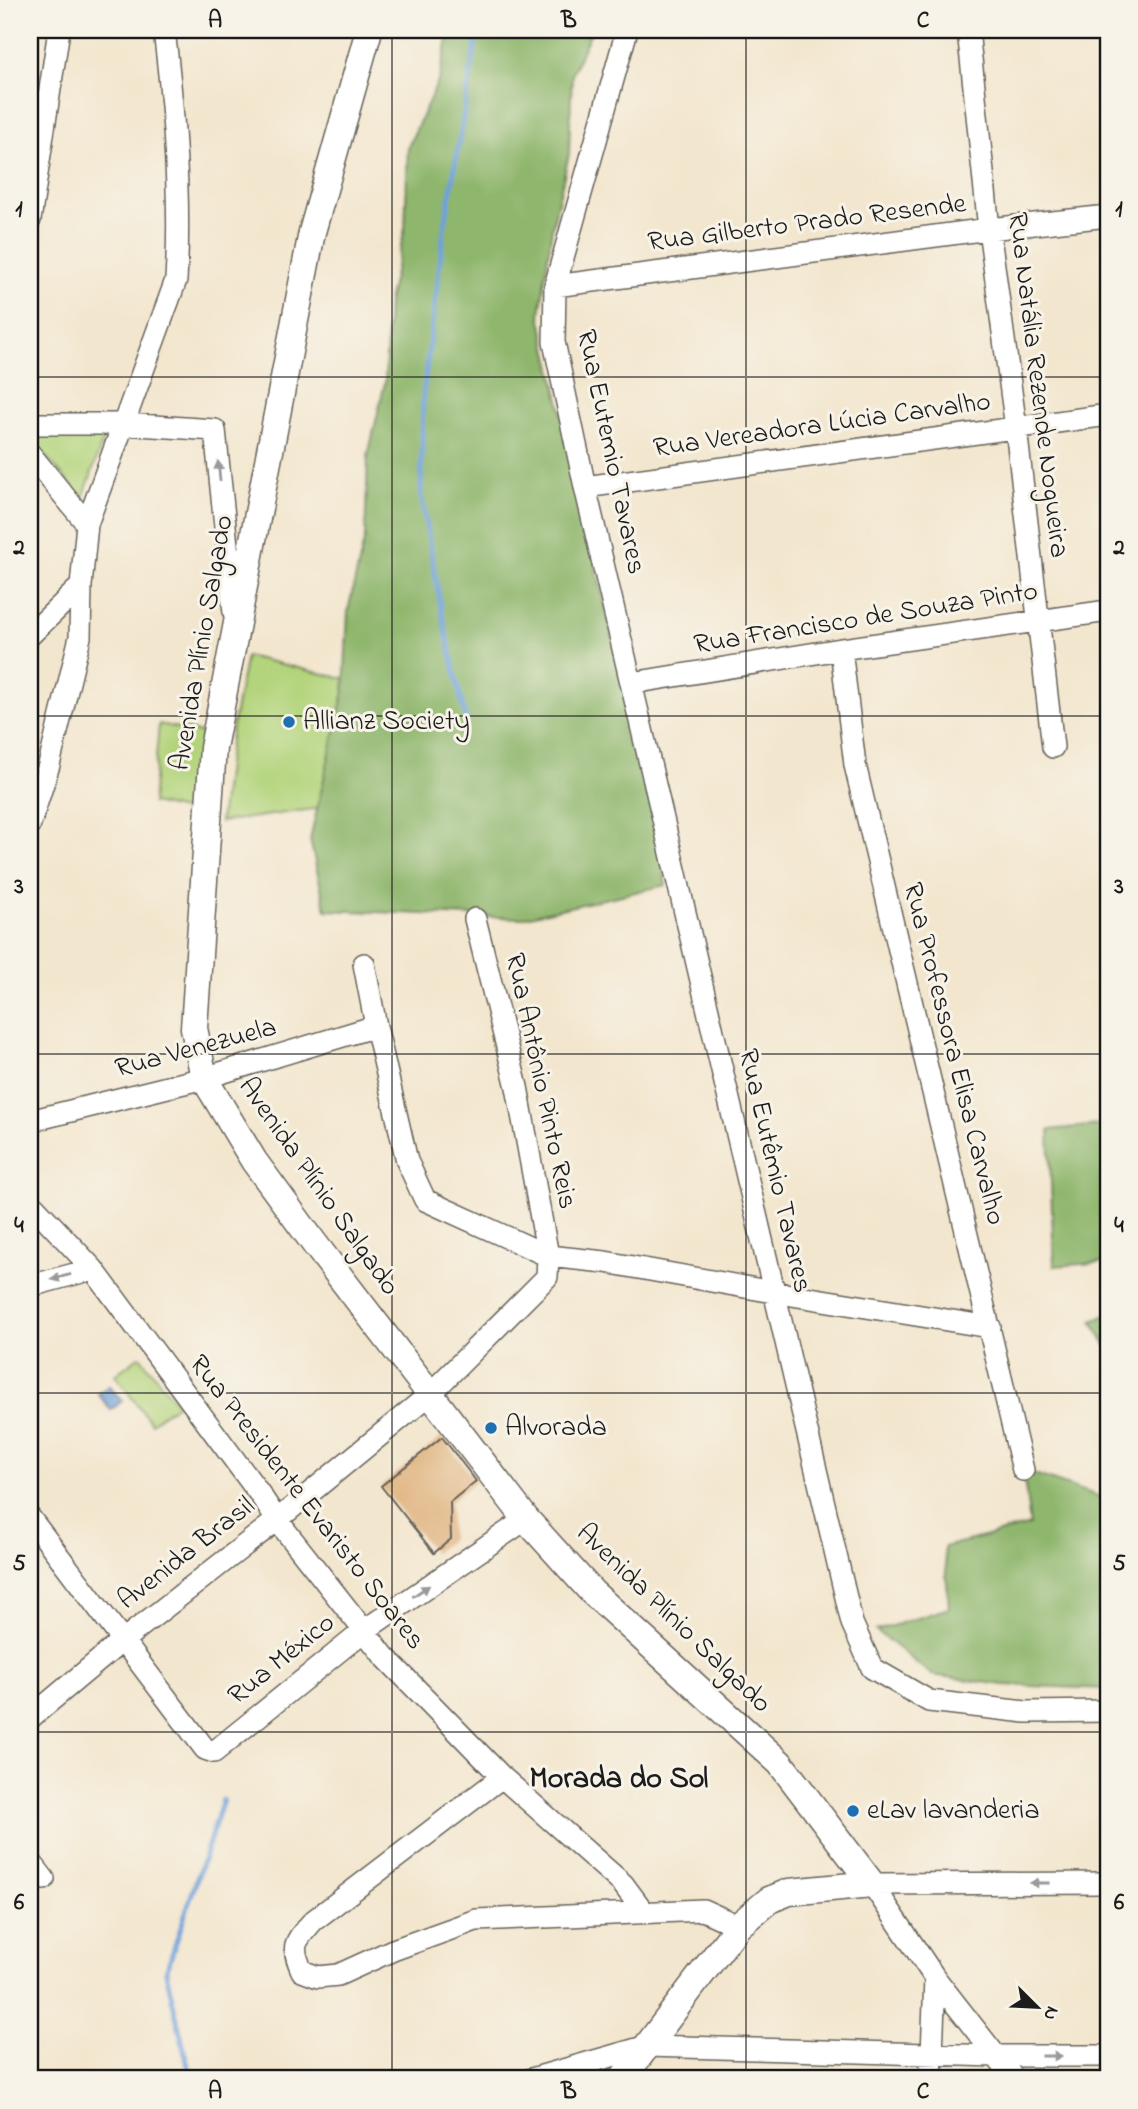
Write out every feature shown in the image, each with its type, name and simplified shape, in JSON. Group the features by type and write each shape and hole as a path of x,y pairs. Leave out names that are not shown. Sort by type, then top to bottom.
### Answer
{"street":[{"path":"30,220 59,30"},
{"path":"30,824 49,765 80,637 81,586 88,524 176,280 178,242 170,82 163,30"},
{"name":"Avenida Plínio Salgado","path":"369,30 312,232 213,748 194,1028 204,1078 254,1161 526,1520 592,1592 779,1763 872,1884 935,1978 1014,2079"},
{"name":"Rua Eutemio Tavares","path":"627,30 555,286 554,342 585,487 632,683"},
{"name":"Rua Natália Rezende Nogueira","path":"968,30 989,229 1016,428 1053,747"},
{"name":"Rua Gilberto Prado Resende","path":"555,286 1108,216"},
{"name":"Rua Vereadora Lúcia Carvalho","path":"585,487 1108,415"},
{"path":"30,424 123,424 215,430 236,636"},
{"path":"34,467 88,524"},
{"path":"30,635 81,586"},
{"name":"Rua Francisco de Souza Pinto","path":"632,683 841,649 1108,611"},
{"name":"Rua Professora Elisa Carvalho","path":"841,649 855,765 1023,1470"},
{"name":"Rua Eutêmio Tavares","path":"632,683 852,1623 872,1668 929,1701 1026,1712 1108,1711"},
{"name":"Rua Antônio Pinto Reis","path":"475,919 517,1087 548,1256"},
{"path":"364,964 407,1161 425,1200 548,1256 605,1262 990,1328"},
{"name":"Rua Venezuela","path":"30,1121 204,1078 376,1026"},
{"name":"Rua Presidente Evaristo Soares","path":"30,1202 93,1269 277,1520 384,1657 502,1777 616,1878 643,1911"},
{"name":"Avenida Brasil","path":"30,1718 429,1395 547,1277 548,1256"},
{"path":"30,1286 93,1269"},
{"path":"30,1518 122,1641"},
{"name":"Rua México","path":"122,1641 205,1749 214,1752 365,1630 526,1520"},
{"path":"502,1777 313,1921 294,1945 293,1953 302,1972 318,1977 338,1975 393,1950 476,1920 703,1910 738,1926"},
{"path":"30,1861 44,1879"},
{"path":"622,2079 738,1926 769,1900 789,1892 872,1884 1108,1883"},
{"path":"931,2079 935,1978"},
{"path":"531,2079 647,2046 932,2055 1108,2056"}],"green space":[{"path":"450,30 592,30 572,73 569,154 552,228 540,315 656,824 666,885 521,918 326,910 310,840 344,691 348,611 365,537 368,456 385,382 388,302 405,228 408,147 439,79"},
{"path":"106,432 83,498 30,439 30,435"},
{"name":"Allianz Society","path":"246,656 354,681 342,805 220,822 231,733"},
{"path":"159,724 202,733 192,812 152,803"},
{"path":"1108,1124 1108,1262 1054,1266 1049,1130"},
{"path":"1108,1314 1108,1348 1092,1321"},
{"path":"140,1356 177,1404 151,1423 115,1375"},
{"path":"1023,1470 1101,1497 1108,1496 1108,1689 1003,1685 932,1675 876,1631 949,1608 944,1547 1030,1525"}],"water":[{"path":"109,1386 122,1401 111,1410 98,1394"}],"building":[{"path":"442,1437 476,1481 450,1502 451,1539 434,1553 381,1486"}],"waterway":[{"path":"466,721 442,614 421,495 423,395 444,230 478,30"},
{"path":"191,2079 166,1972 223,1800"}],"place":[{"name":"Allianz Society","path":"289,722"},
{"name":"Alvorada","path":"491,1428"},
{"name":"eLav lavanderia","path":"853,1811"}],"district":[{"name":"Morada do Sol","path":"619,1780"}]}
